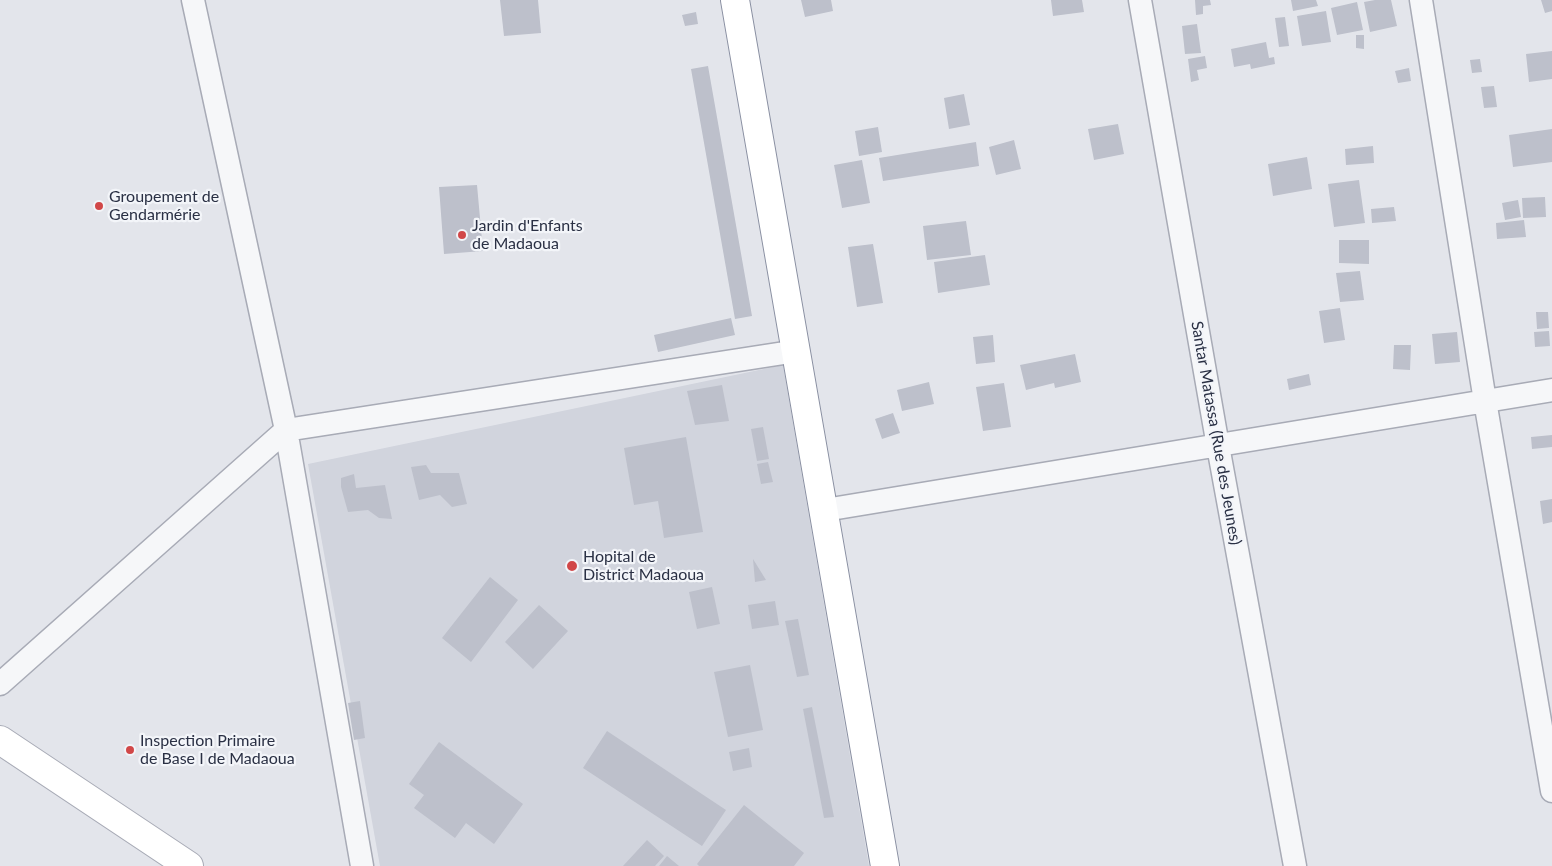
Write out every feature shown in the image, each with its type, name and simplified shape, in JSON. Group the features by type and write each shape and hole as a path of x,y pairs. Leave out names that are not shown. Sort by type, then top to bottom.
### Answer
{"main road":[{"path":"735,0 825,510 885,866"},
{"path":"0,740 189,866"}],"street":[{"path":"194,0 286,430 362,866"},
{"name":"Santar Matassa (Rue des Jeunes)","path":"1140,0 1218,446 1295,866"},
{"path":"1421,0 1485,401 1552,791"},
{"path":"0,684 286,430 797,351"},
{"path":"825,510 1552,390"}],"shaded area":[{"name":"Hopital de District Madaoua","path":"783,365 869,866 380,866 308,464"}],"building":[{"path":"500,0 538,0 541,33 504,36"},
{"path":"801,0 831,0 833,11 805,17"},
{"path":"1051,0 1082,0 1084,12 1053,16"},
{"path":"1195,0 1210,0 1211,5 1203,6 1203,14 1196,15"},
{"path":"1291,0 1316,0 1318,6 1293,11"},
{"path":"1391,0 1397,26 1370,32 1364,2"},
{"path":"1541,0 1552,0 1552,11 1545,13"},
{"path":"1357,2 1363,30 1337,35 1331,8"},
{"path":"1326,11 1331,42 1302,46 1297,16"},
{"path":"696,12 698,24 685,26 682,15"},
{"path":"1285,17 1289,46 1279,47 1275,18"},
{"path":"1197,24 1201,53 1185,54 1182,26"},
{"path":"1356,35 1364,35 1364,49 1356,48"},
{"path":"1266,42 1269,58 1274,57 1275,64 1251,69 1250,64 1234,67 1231,49"},
{"path":"1552,51 1552,79 1529,82 1526,54"},
{"path":"1205,56 1207,68 1197,70 1199,80 1191,82 1188,59"},
{"path":"1480,59 1482,72 1472,73 1470,60"},
{"path":"708,66 752,316 735,319 691,69"},
{"path":"1409,68 1411,81 1398,83 1395,71"},
{"path":"1494,86 1497,107 1484,108 1481,87"},
{"path":"964,94 970,125 949,129 944,98"},
{"path":"1118,124 1124,154 1094,160 1088,129"},
{"path":"878,127 882,152 859,156 855,131"},
{"path":"1552,129 1552,162 1513,167 1509,135"},
{"path":"1014,140 1021,169 996,175 989,147"},
{"path":"976,142 979,166 883,181 879,158"},
{"path":"1373,146 1374,163 1346,165 1345,149"},
{"path":"1307,157 1312,189 1273,196 1268,164"},
{"path":"862,160 870,203 842,208 834,165"},
{"path":"1359,180 1365,223 1334,227 1328,184"},
{"path":"477,185 483,251 444,254 439,187"},
{"path":"1545,197 1546,217 1523,218 1522,198"},
{"path":"1518,200 1521,217 1505,220 1502,203"},
{"path":"1394,207 1396,221 1372,223 1371,209"},
{"path":"1524,220 1526,237 1497,239 1496,223"},
{"path":"966,221 971,255 927,260 923,226"},
{"path":"1339,240 1369,240 1369,264 1339,263"},
{"path":"873,244 883,303 857,307 848,247"},
{"path":"985,255 990,285 938,293 934,262"},
{"path":"1360,271 1364,300 1340,302 1336,273"},
{"path":"1340,308 1345,340 1324,343 1319,311"},
{"path":"1536,312 1548,312 1549,328 1537,329"},
{"path":"731,318 735,335 658,352 654,335"},
{"path":"1549,331 1550,346 1535,347 1534,332"},
{"path":"1457,332 1460,362 1435,364 1432,334"},
{"path":"993,335 995,362 976,364 973,337"},
{"path":"1394,345 1411,345 1410,370 1393,369"},
{"path":"1075,354 1081,382 1055,388 1054,383 1026,390 1020,365"},
{"path":"1309,374 1311,385 1289,390 1287,379"},
{"path":"929,382 934,404 902,411 897,390"},
{"path":"1004,383 1011,427 983,431 976,387"},
{"path":"722,385 729,421 695,425 687,391"},
{"path":"893,413 900,433 882,439 875,419"},
{"path":"763,427 769,459 757,461 751,429"},
{"path":"1552,435 1552,447 1532,449 1531,437"},
{"path":"686,437 703,532 664,538 658,501 634,505 624,448"},
{"path":"768,462 773,482 761,484 757,464"},
{"path":"426,465 431,473 459,473 467,504 452,507 440,495 419,500 411,467"},
{"path":"354,474 356,488 385,485 392,519 379,518 368,510 348,512 341,487 341,478"},
{"path":"1552,499 1552,522 1543,524 1540,501"},
{"path":"753,559 766,580 755,582"},
{"path":"490,577 518,600 471,662 442,638"},
{"path":"712,587 720,624 697,629 689,592"},
{"path":"775,601 779,625 752,629 748,605"},
{"path":"539,605 568,631 533,669 505,642"},
{"path":"798,619 809,675 797,677 785,621"},
{"path":"750,665 763,730 728,737 714,672"},
{"path":"360,701 365,738 354,740 348,703"},
{"path":"812,707 834,817 824,818 803,709"},
{"path":"607,731 726,810 702,846 583,768"},
{"path":"439,742 523,804 494,844 466,823 455,838 414,808 424,795 409,784"},
{"path":"749,748 752,767 733,771 729,752"},
{"path":"744,805 804,853 794,866 699,866 697,864"},
{"path":"647,840 664,856 655,866 623,866"},
{"path":"667,856 679,866 659,866"}],"place":[{"name":"Groupement de Gendarmérie","path":"99,206"},
{"name":"Jardin d'Enfants de Madaoua","path":"462,235"},
{"name":"Hopital de District Madaoua","path":"572,566"},
{"name":"Inspection Primaire de Base I de Madaoua","path":"130,750"}]}
